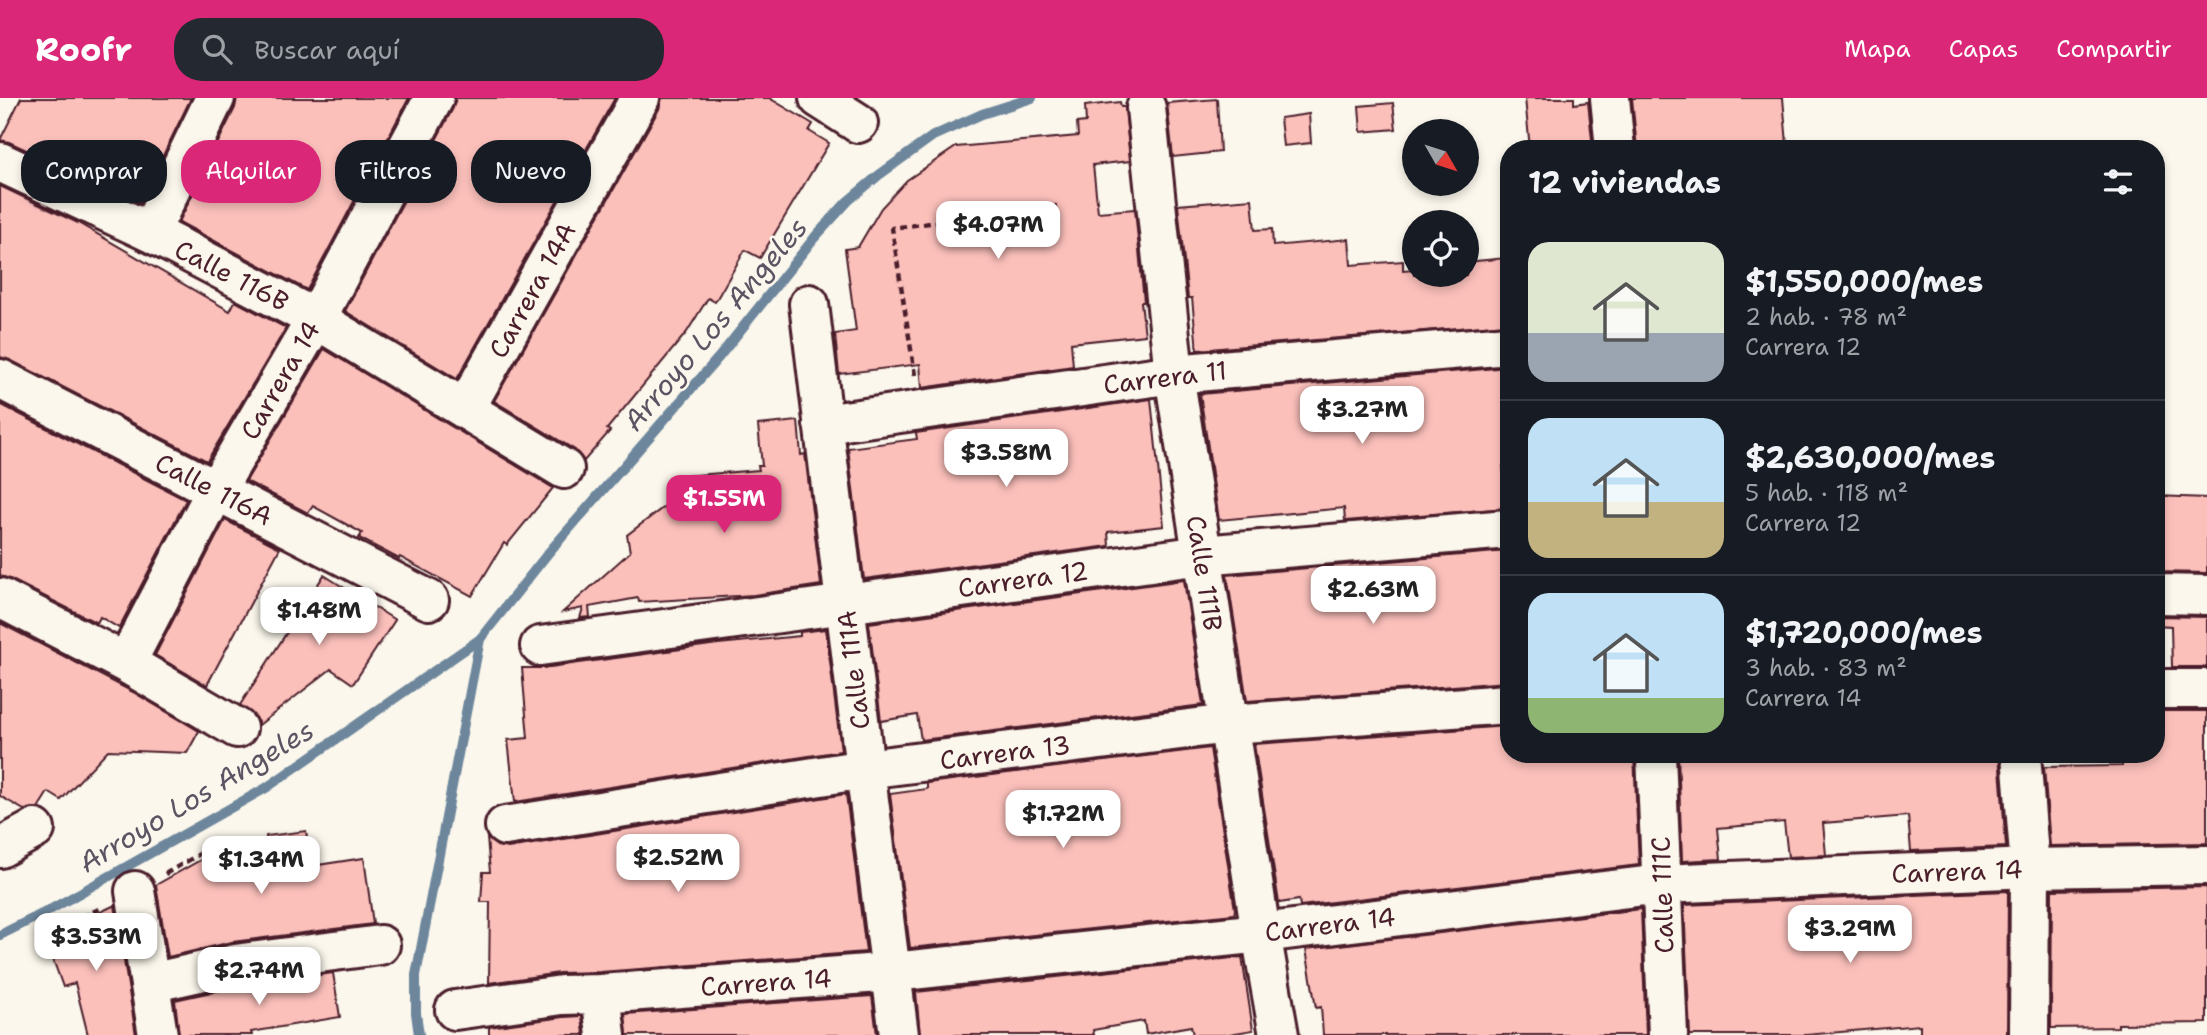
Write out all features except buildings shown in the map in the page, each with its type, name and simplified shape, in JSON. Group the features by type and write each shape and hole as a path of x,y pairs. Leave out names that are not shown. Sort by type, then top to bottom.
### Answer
{"street":[{"path":"150,232 215,98"},
{"name":"Carrera 14","path":"126,663 216,490 316,318 434,98"},
{"name":"Carrera 14A","path":"465,409 640,98"},
{"path":"819,98 858,123"},
{"path":"1610,98 1614,140"},
{"name":"Calle 111B","path":"1146,108 1174,374 1279,1035"},
{"name":"Calle 116B","path":"0,162 150,232 316,318 564,469"},
{"name":"Calle 111A","path":"809,304 899,1035"},
{"name":"Carrera 11","path":"823,424 1174,374 1500,346"},
{"name":"Calle 116A","path":"0,379 429,600"},
{"name":"Carrera 12","path":"540,646 1202,555 1500,530"},
{"path":"2165,594 2207,595"},
{"path":"0,598 126,663 237,728"},
{"path":"2165,689 2207,689"},
{"name":"Carrera 13","path":"505,826 865,769 1229,724 1500,705"},
{"name":"Calle 111C","path":"1656,763 1668,1035"},
{"path":"2022,763 2030,868 2029,1035"},
{"path":"0,811 35,829 0,848"},
{"name":"Carrera 14","path":"455,1010 562,995 892,972 1261,933 1661,884 2030,868 2207,865"},
{"path":"135,891 158,1035"},
{"path":"150,983 235,964 380,945"},
{"path":"601,994 606,1035"}],"path":[{"path":"920,410 892,228 1057,206"}],"waterway":[{"name":"Arroyo Los Angeles","path":"0,935 46,912 266,788 480,639 549,552 719,357 815,237 848,201 933,136 982,114 1032,98"},
{"name":"Arroyo Los Angeles","path":"419,1035 416,975 480,639"}]}
